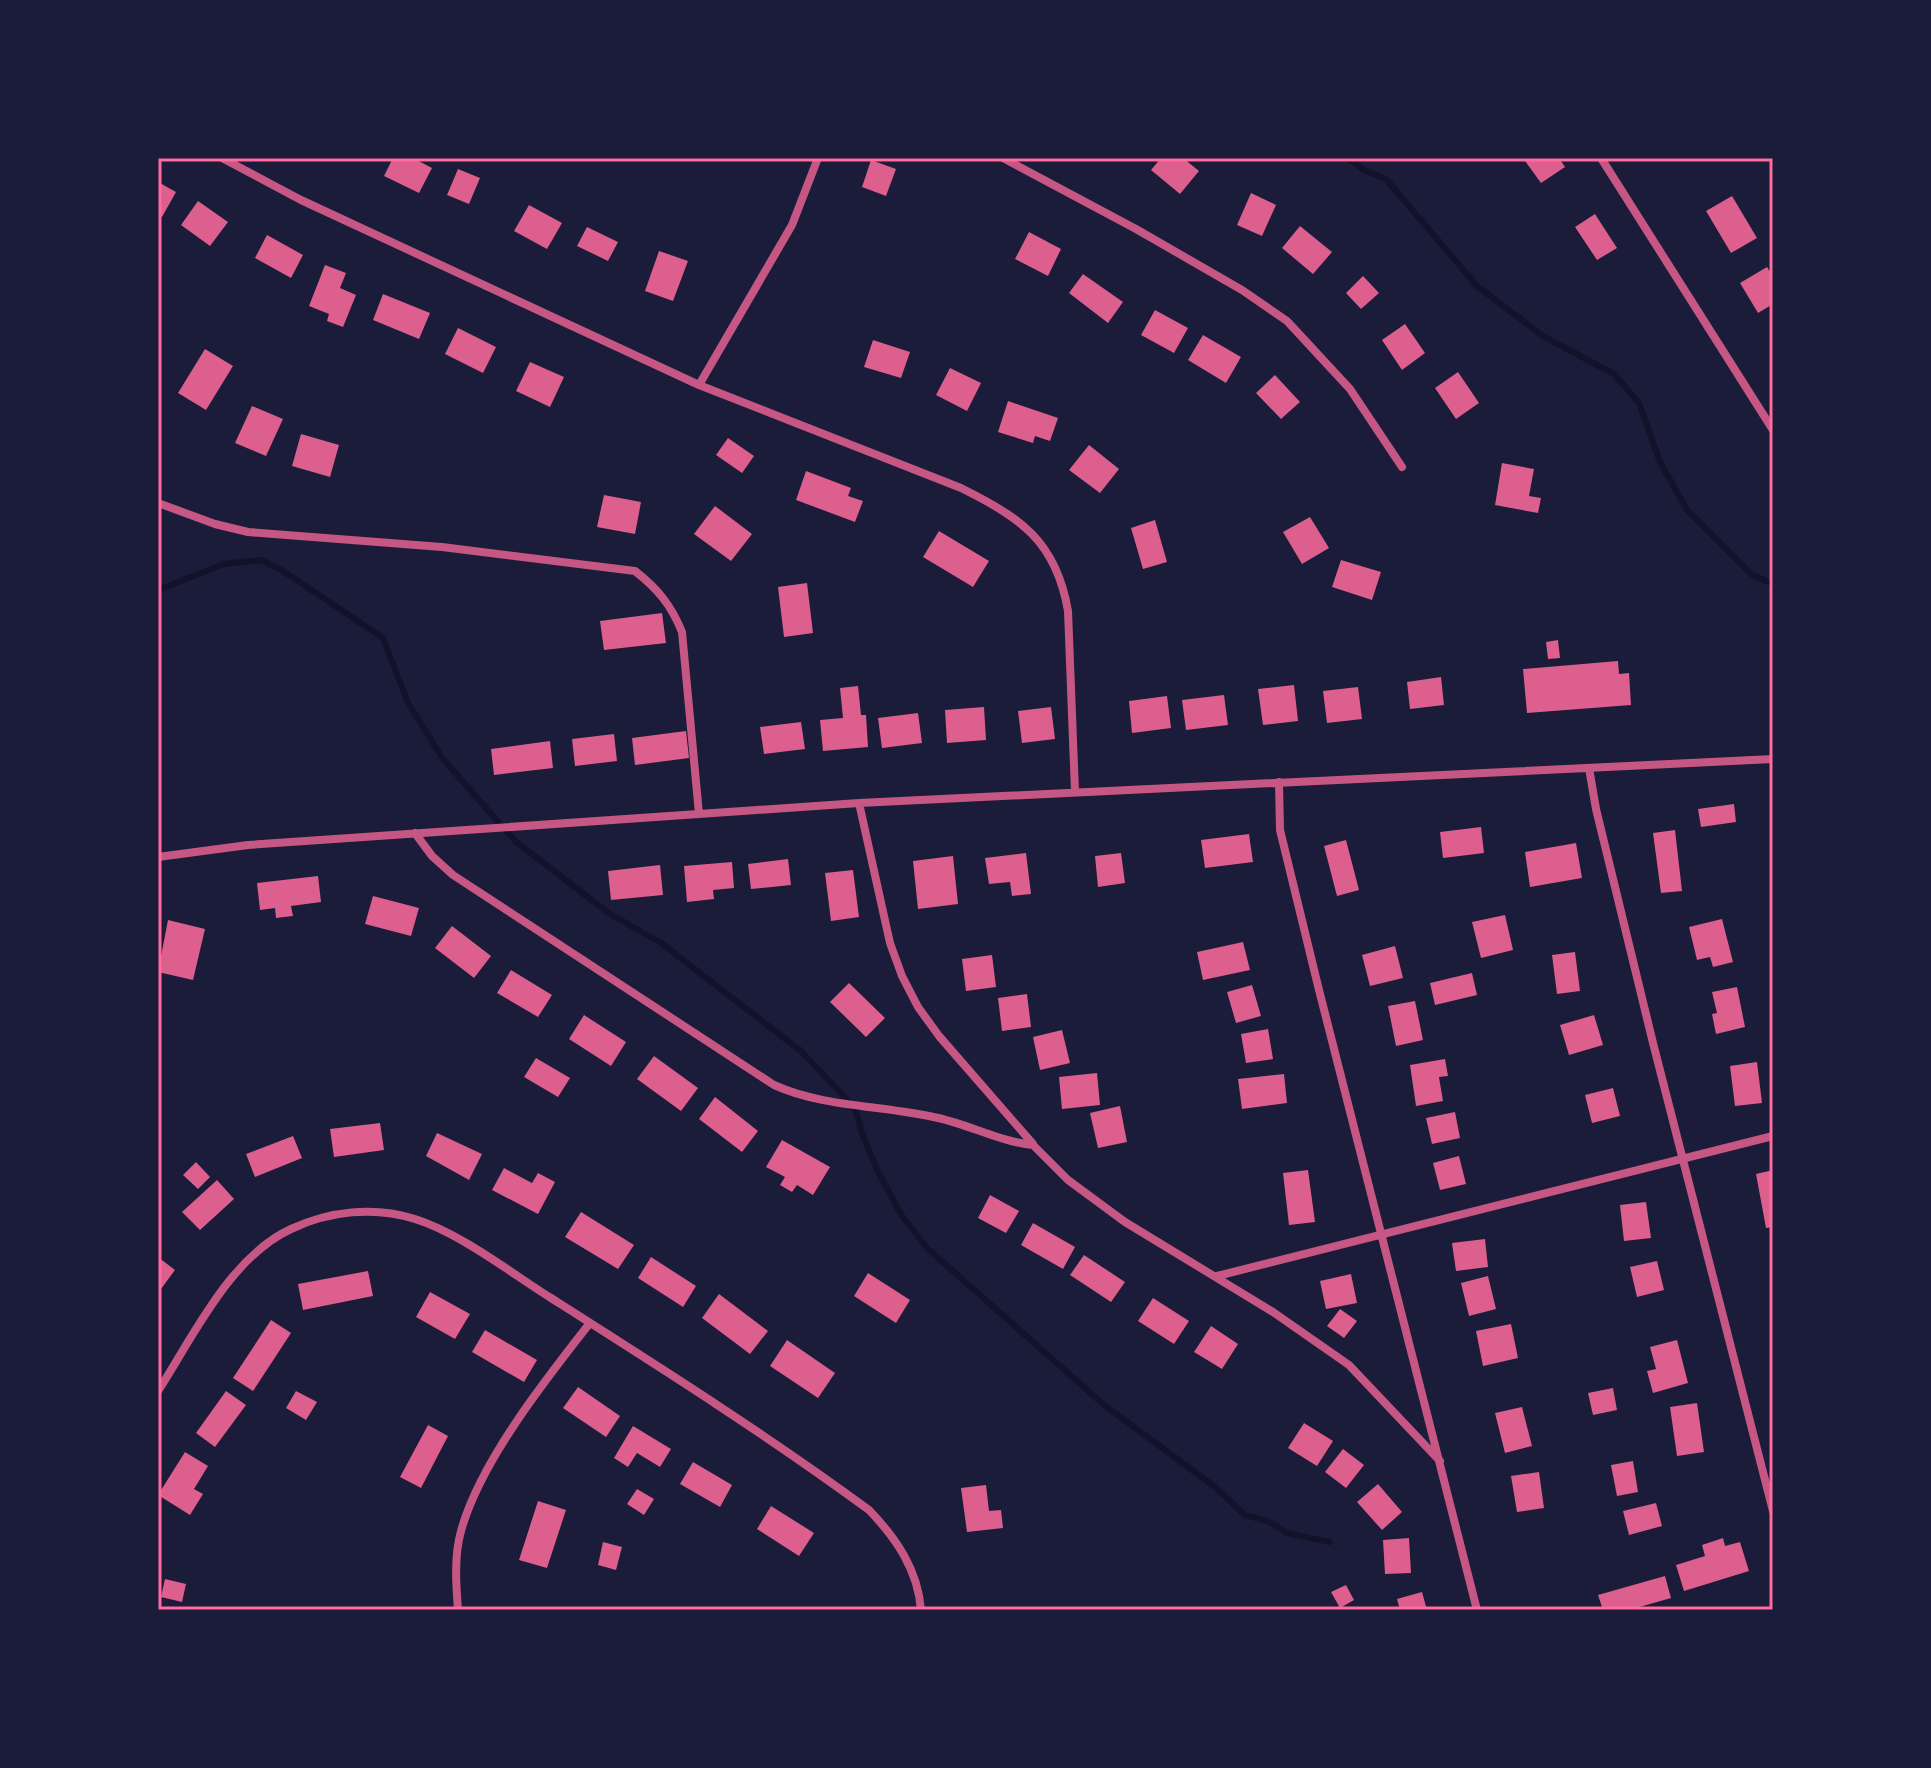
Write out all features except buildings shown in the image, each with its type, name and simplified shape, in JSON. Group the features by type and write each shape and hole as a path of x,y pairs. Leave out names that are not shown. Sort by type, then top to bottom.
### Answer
{"street":[{"path":"222,158 301,200 699,385 961,488 1025,525 1042,543 1059,575 1068,611 1075,792"},
{"path":"699,385 792,225 818,158"},
{"path":"1003,158 1136,229 1242,290 1287,321 1350,389 1402,467"},
{"path":"1601,158 1773,430"},
{"path":"158,503 205,521 248,532 442,547 635,571 656,587 672,608 682,632 699,814"},
{"path":"158,857 248,845 859,803 1773,759"},
{"path":"1589,768 1596,809 1773,1511"},
{"path":"1279,782 1280,830 1477,1610"},
{"path":"859,803 890,943 902,976 918,1007 939,1036 1033,1145 1068,1180 1125,1222 1217,1276 1349,1365 1440,1461"},
{"path":"415,833 432,856 453,875 774,1085 817,1100 910,1112 973,1127 1016,1143 1033,1145"},
{"path":"1217,1276 1773,1136"},
{"path":"158,1391 238,1270 289,1230 319,1218 350,1212 383,1212 415,1219 445,1231 590,1323 869,1510 902,1551 913,1575 921,1610"},
{"path":"458,1610 456,1564 460,1534 469,1504 534,1398 590,1323"}],"waterway":[{"path":"1348,158 1366,171 1386,179 1477,286 1543,336 1614,374 1639,403 1660,462 1687,510 1751,574 1773,584"},
{"path":"158,590 224,564 261,560 283,571 383,638 408,703 443,759 516,842 610,914 661,943 801,1051 855,1108 877,1170 902,1216 927,1248 1103,1404 1215,1487 1245,1515 1268,1521 1287,1533 1329,1542"}]}
